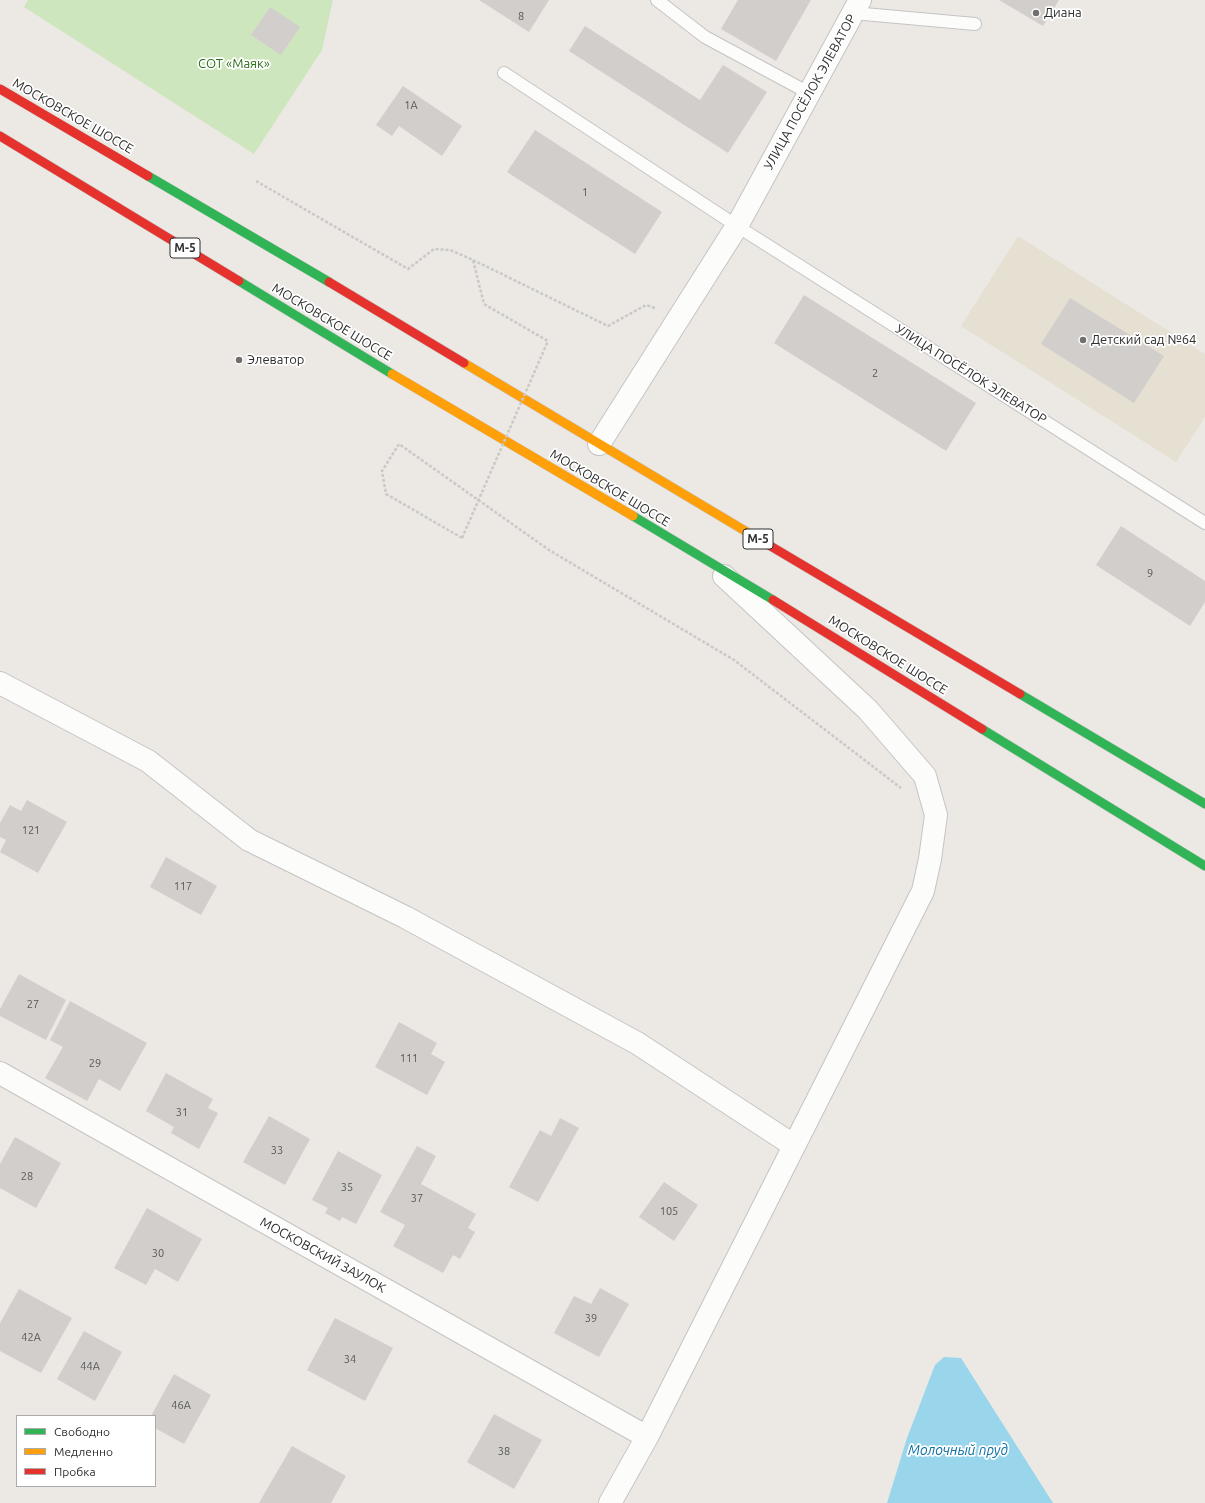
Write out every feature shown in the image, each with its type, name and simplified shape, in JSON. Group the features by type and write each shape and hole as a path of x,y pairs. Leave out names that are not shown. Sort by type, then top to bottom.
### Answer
{"highway":[{"name":"МОСКОВСКОЕ ШОССЕ","path":"0,89 312,272 1205,804"},
{"name":"МОСКОВСКОЕ ШОССЕ","path":"0,136 369,360 704,558 1205,866"}],"street":[{"name":"УЛИЦА ПОСЁЛОК ЭЛЕВАТОР","path":"599,444 737,226 856,6"},
{"path":"610,1503 647,1436 793,1145 923,891 930,859 936,815 925,776 868,710 704,558"},
{"path":"0,683 148,761 249,840 405,916 637,1044 793,1145"},
{"name":"МОСКОВСКИЙ ЗАУЛОК","path":"0,1073 647,1436"}],"lane":[{"path":"657,0 705,37 809,93"},
{"path":"856,6 975,24"},
{"path":"504,73 737,226"},
{"name":"УЛИЦА ПОСЁЛОК ЭЛЕВАТОР","path":"737,226 1205,523"}],"path":[{"path":"256,181 408,269 434,249 450,250 608,326 646,305 680,316"},
{"path":"473,260 484,304 548,341 462,538 386,494 382,471 399,444 549,550 734,660 904,791"}],"shaded area":[{"name":"Детский сад №64","path":"1018,236 1205,354 1205,417 1176,462 961,326"}],"green space":[{"name":"СОТ «Маяк»","path":"28,0 333,0 322,50 254,154 24,7"}],"water":[{"name":"Молочный пруд","path":"944,1357 961,1358 1053,1503 887,1503 907,1438 935,1365"}],"building":[{"path":"479,0 549,0 529,32"},
{"path":"738,0 811,0 776,61 721,29"},
{"name":"Диана","path":"999,0 1059,0 1043,26"},
{"path":"270,7 300,27 281,55 251,35"},
{"path":"585,26 700,100 723,65 767,92 728,153 569,51"},
{"path":"403,86 462,126 442,156 399,126 392,136 376,125"},
{"path":"535,130 662,212 635,254 507,172"},
{"path":"804,295 976,403 946,451 774,343"},
{"path":"1070,298 1164,356 1134,403 1041,344"},
{"path":"1121,526 1205,581 1205,602 1190,626 1096,565"},
{"path":"27,800 67,822 38,873 0,852 6,840 0,837 0,823 10,805 21,811"},
{"path":"166,857 217,886 201,915 150,887"},
{"path":"19,974 66,1000 46,1040 0,1016 0,1009"},
{"path":"70,1001 147,1043 120,1091 99,1079 87,1101 45,1078 63,1047 50,1040"},
{"path":"399,1022 437,1043 431,1054 445,1062 427,1095 375,1067"},
{"path":"166,1073 213,1099 208,1108 218,1113 199,1149 171,1133 174,1127 146,1111"},
{"path":"269,1116 310,1139 285,1185 243,1162"},
{"path":"560,1118 579,1128 538,1202 509,1187 540,1130 551,1136"},
{"path":"15,1137 61,1163 36,1208 0,1188 0,1164"},
{"path":"417,1146 436,1156 421,1184 476,1214 468,1228 475,1232 460,1259 453,1255 443,1273 393,1246 405,1225 380,1212"},
{"path":"338,1151 382,1175 356,1224 342,1217 340,1221 325,1213 328,1208 312,1200"},
{"path":"664,1182 698,1205 674,1241 639,1217"},
{"path":"147,1208 202,1239 178,1282 155,1269 146,1285 114,1268"},
{"path":"600,1288 629,1304 599,1357 554,1333 574,1296 591,1304"},
{"path":"19,1289 72,1318 41,1373 0,1351 0,1323"},
{"path":"335,1318 393,1348 365,1401 307,1370"},
{"path":"84,1331 122,1352 95,1401 57,1379"},
{"path":"174,1374 211,1395 184,1444 156,1429 156,1415 152,1415"},
{"path":"494,1414 542,1440 514,1489 467,1462"},
{"path":"292,1446 346,1476 331,1503 259,1503"}],"traffic: fast":[{"path":"148,176 329,282"},
{"path":"239,281 392,374"},
{"path":"633,516 773,600"},
{"path":"1020,694 1205,804"},
{"path":"982,729 1205,866"}],"traffic: slow":[{"path":"464,363 757,538"},
{"path":"392,374 633,516"}],"traffic: jam":[{"path":"0,89 148,176"},
{"path":"0,136 239,281"},
{"path":"329,282 464,363"},
{"path":"757,538 1020,694"},
{"path":"773,600 982,729"}],"place":[{"name":"Диана","path":"1036,13"},
{"name":"Детский сад №64","path":"1083,340"},
{"name":"Элеватор","path":"239,360"}]}
